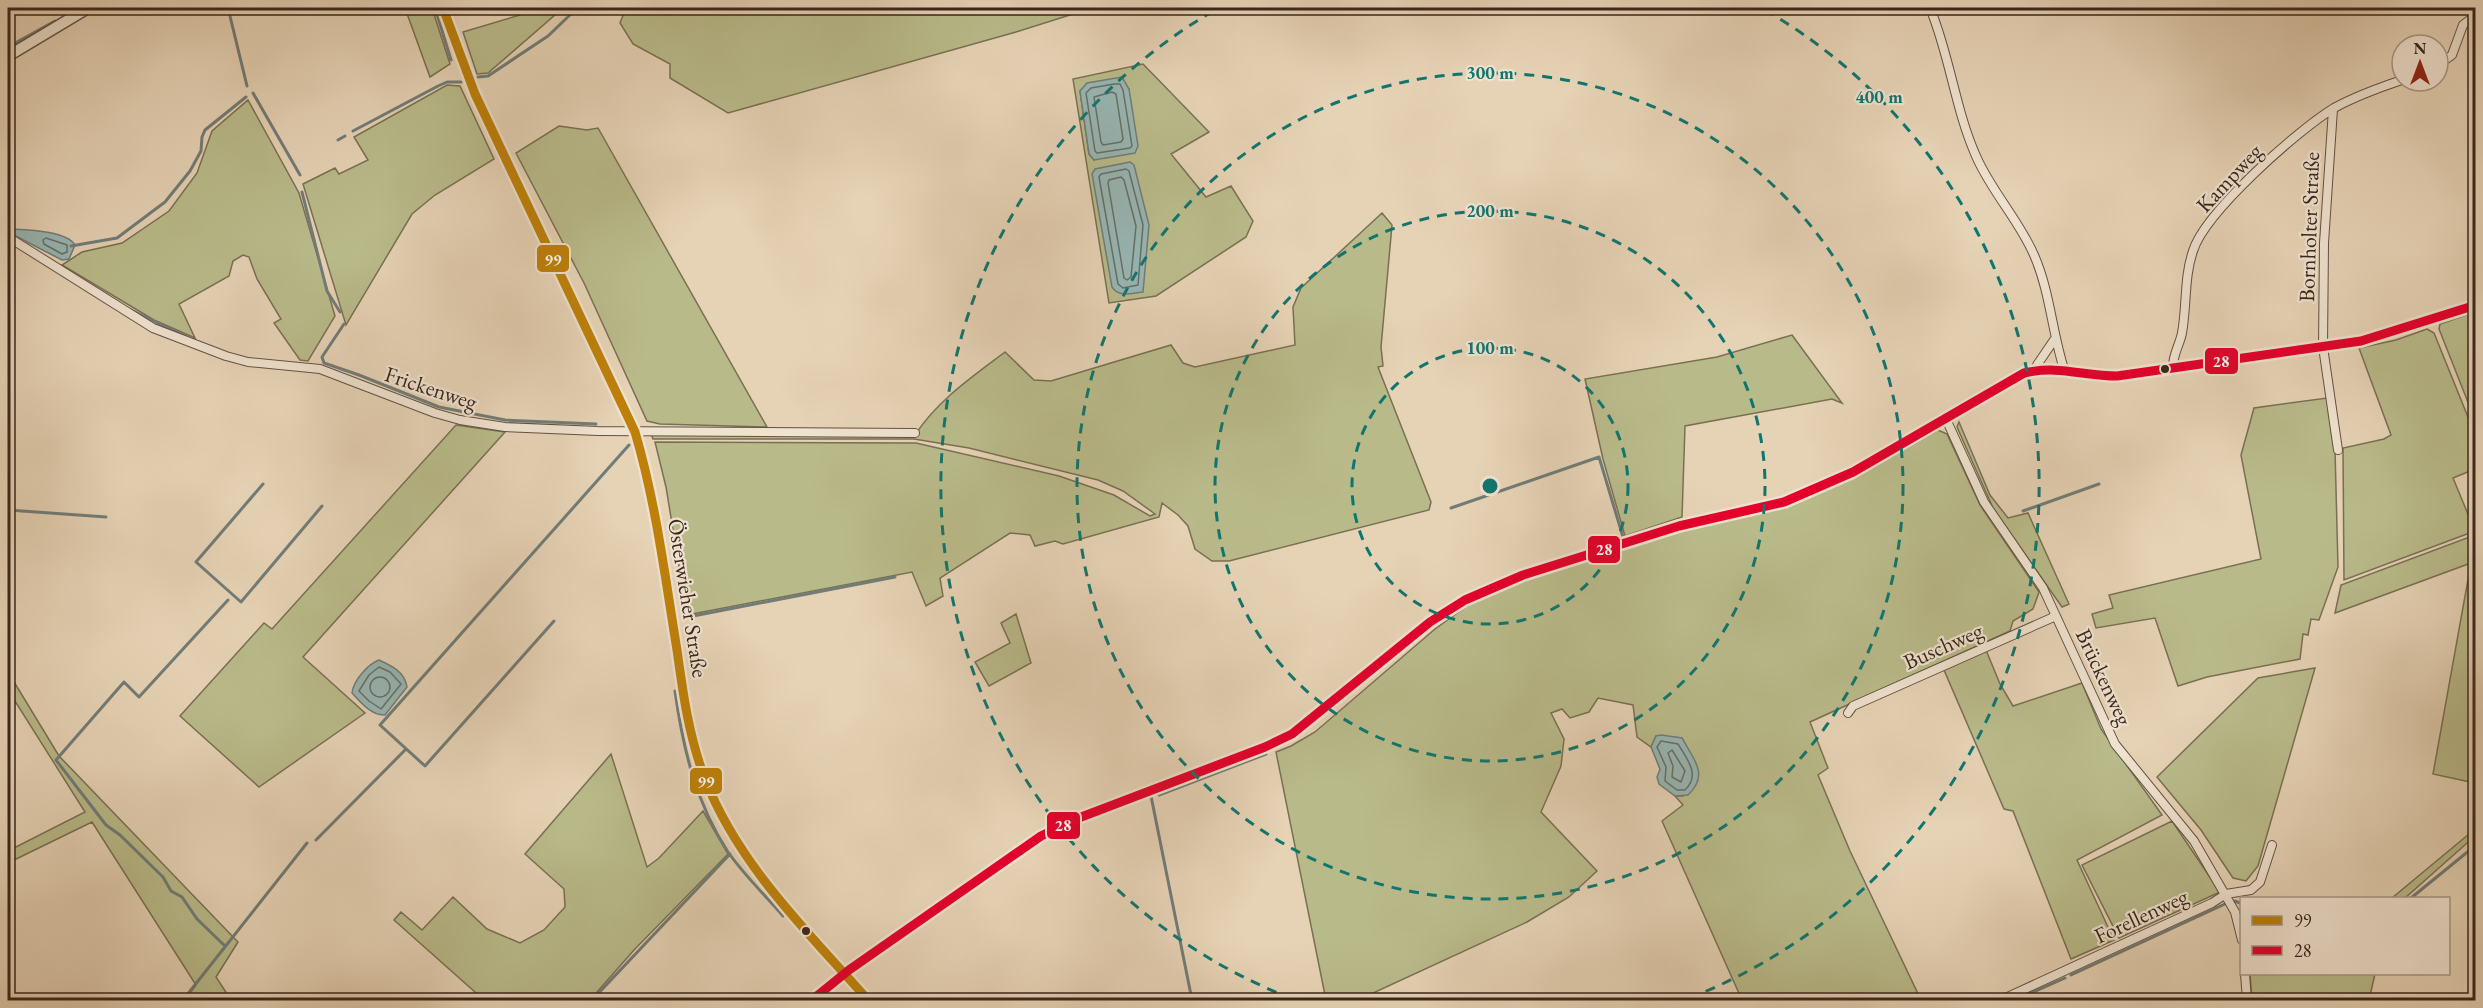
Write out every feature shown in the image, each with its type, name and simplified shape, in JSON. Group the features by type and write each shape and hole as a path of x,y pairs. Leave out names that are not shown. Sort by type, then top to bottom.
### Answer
{"street":[{"path":"8,56 88,8"},
{"name":"Österwieher Straße","path":"443,8 475,94 635,432 651,490 686,709 705,779 747,858 768,886 868,1000"},
{"path":"1930,8 1945,48 1960,110 1976,156 2034,254 2047,295 2054,340 2064,369"},
{"path":"2450,56 2463,25 2475,15"},
{"name":"Kampweg","path":"2173,368 2182,334 2187,278 2193,249 2203,231 2256,172 2293,138 2333,109 2363,93 2390,84"},
{"name":"Bornholter Straße","path":"2323,347 2324,243 2333,109"},
{"name":"Frickenweg","path":"8,237 153,328 248,362 320,369 435,413 460,420 505,427 635,432 915,433"},
{"path":"812,1000 844,973 1041,836 1076,819 1265,747 1292,734 1430,622 1465,600 1523,575 1679,526 1784,502 1853,472 2024,373 2064,369 2094,376 2117,376 2323,347 2383,335 2475,305"},
{"path":"2036,370 2054,340"},
{"path":"2323,347 2338,450"},
{"name":"Brückenweg","path":"1946,419 1984,502 2043,588 2115,744 2194,841 2235,912 2240,935"},
{"name":"Buschweg","path":"1848,713 1853,706 2056,616"},
{"name":"Forellenweg","path":"2001,1000 2212,903 2226,894 2251,890 2260,882 2272,844"},
{"path":"2245,975 2247,1000"}],"green space":[{"path":"405,8 432,8 450,64 430,77"},
{"path":"519,8 563,8 488,73 477,74 463,32 520,15"},
{"path":"626,8 1092,8 1016,32 728,113 670,78 670,64 633,44 620,23"},
{"path":"1143,64 1209,132 1171,154 1206,197 1231,186 1253,221 1246,237 1156,296 1109,303 1073,79","holes":["1129,89 1129,95 1094,160 1089,154 1080,91"]},
{"path":"447,85 460,86 494,159 435,195 412,214 346,325 303,184 335,168 339,174 368,160 354,137"},
{"path":"248,100 299,193 335,316 308,361 300,360 274,323 281,319 257,279 249,257 243,255 233,261 229,276 179,304 195,338 154,320 62,265 82,252 122,243 169,211 197,173 212,131"},
{"path":"559,126 587,130 598,128 767,427 660,424 647,421 584,283 516,153"},
{"path":"1382,213 1392,225 1381,347 1383,366 1378,367 1431,502 1429,510 1229,561 1212,561 1195,549 1188,526 1162,503 1159,517 1063,544 1055,541 1035,546 1030,535 1010,533 940,578 943,596 926,606 912,572 687,615 666,487 655,442 916,443 1059,476 1114,495 1150,516 1155,514 1123,491 1098,480 969,448 914,439 653,439 651,434 915,435 945,400 1005,352 1034,380 1051,381 1171,345 1183,363 1195,367 1295,345 1293,307 1301,288"},
{"path":"2476,312 2475,420 2439,329 2440,324"},
{"path":"2427,329 2434,333 2474,432 2475,469 2453,478 2475,531 2344,580 2343,448 2384,439 2391,435 2359,348 2396,340"},
{"path":"1792,335 1842,403 1832,399 1685,426 1682,517 1625,536 1603,459 1585,379 1717,357"},
{"path":"2327,398 2335,449 2338,567 2319,620 2311,619 2308,635 2303,634 2300,659 2207,677 2178,686 2155,618 2096,628 2092,614 2113,608 2109,595 2261,559 2241,455 2254,408"},
{"path":"1959,422 1990,495 2008,518 2028,513 2069,604 2062,607 1993,508 1957,427"},
{"path":"456,425 505,432 303,657 365,713 259,787 180,716 264,623 272,629"},
{"path":"1938,430 1947,434 1980,505 2039,592 2033,609 2013,621 2010,631 1810,722 1828,768 1818,775 1850,851 1921,1000 1742,1000 1662,821 1683,805 1675,796 1683,796 1688,749 1682,738 1656,736 1651,747 1637,737 1633,705 1598,698 1589,712 1570,718 1562,709 1551,713 1564,739 1561,766 1541,812 1597,871 1569,897 1527,922 1358,1000 1326,1000 1276,752 1315,732 1435,629 1467,606 1503,587 1679,531 1785,507 1856,477"},
{"path":"2476,535 2475,789 2470,782 2433,774 2471,563 2335,613 2341,585"},
{"path":"1016,614 1031,663 989,686 975,662 1010,643 1001,623"},
{"path":"1986,650 2000,684 2013,706 2082,683 2101,729 2162,815 2077,860 2114,940 2071,959 2013,811 2004,809 1944,670"},
{"path":"2315,668 2258,866 2246,881 2233,878 2201,830 2157,777 2258,678"},
{"path":"8,672 59,756 238,942 216,977 231,1000 185,1000 196,985 92,822 8,863 8,851 85,812 8,690"},
{"path":"611,754 647,867 659,858 703,811 728,854 634,950 590,1000 484,1000 394,920 401,912 422,930 453,897 487,929 520,943 544,930 565,907 564,889 525,854"},
{"path":"2172,821 2220,892 2119,938 2082,865"},
{"path":"2475,829 2475,836 2406,897 2393,897"},
{"path":"2250,975 2375,975 2369,1000 2252,1000"},
{"path":"2460,996 2475,1000 2369,1000"}],"water":[{"path":"1122,77 1129,89 1138,146 1135,153 1094,160 1089,154 1080,91 1087,83"},
{"path":"1130,162 1134,165 1149,225 1143,292 1126,294 1118,293 1112,287 1092,174 1095,169"},
{"path":"8,229 63,236 75,245 69,259 62,260 8,232"},
{"path":"379,660 401,673 407,687 385,715 371,711 352,693 355,683 362,674 370,665"},
{"path":"1656,736 1682,738 1695,760 1699,773 1698,780 1688,795 1675,796 1659,784 1657,777 1660,769 1651,747"}],"waterway":[{"path":"228,8 247,86"},
{"path":"435,8 451,60"},
{"path":"478,77 488,76 548,36 573,12 581,8"},
{"path":"8,47 55,21"},
{"path":"353,131 438,86 447,82 461,82"},
{"path":"253,93 300,175"},
{"path":"71,246 117,238 165,202 190,171 201,151 205,130 246,97"},
{"path":"338,140 345,136"},
{"path":"302,192 327,291 340,312"},
{"path":"131,310 187,337"},
{"path":"344,324 322,357 324,363 439,407 505,420 596,424"},
{"path":"554,621 425,766 380,725 629,445"},
{"path":"1451,508 1599,457 1623,537"},
{"path":"263,484 196,562 241,602 322,506"},
{"path":"2023,511 2099,484"},
{"path":"8,510 106,517"},
{"path":"688,617 895,577"},
{"path":"225,946 197,919 182,897 171,891 163,877 120,835 106,825 56,760 124,682 139,697 228,600"},
{"path":"675,691 692,775 707,814 728,852 783,916"},
{"path":"316,840 406,749"},
{"path":"1159,795 1266,754"},
{"path":"1151,796 1192,1000"},
{"path":"183,1000 307,843"},
{"path":"2412,897 2476,845"},
{"path":"592,1000 730,854"},
{"path":"2235,901 2240,903"},
{"path":"2071,975 2225,904"},
{"path":"2015,1000 2065,978"}],"transit line":[{"name":"99","path":"443,8 475,94 635,432 654,513 687,715 705,779 719,811 736,841 756,869 799,923 868,1000"},
{"name":"28","path":"812,1000 849,970 1041,836 1076,819 1265,747 1292,734 1430,622 1465,600 1523,575 1679,526 1784,502 1853,472 2024,373 2060,370 2117,376 2361,341 2476,305"}]}
